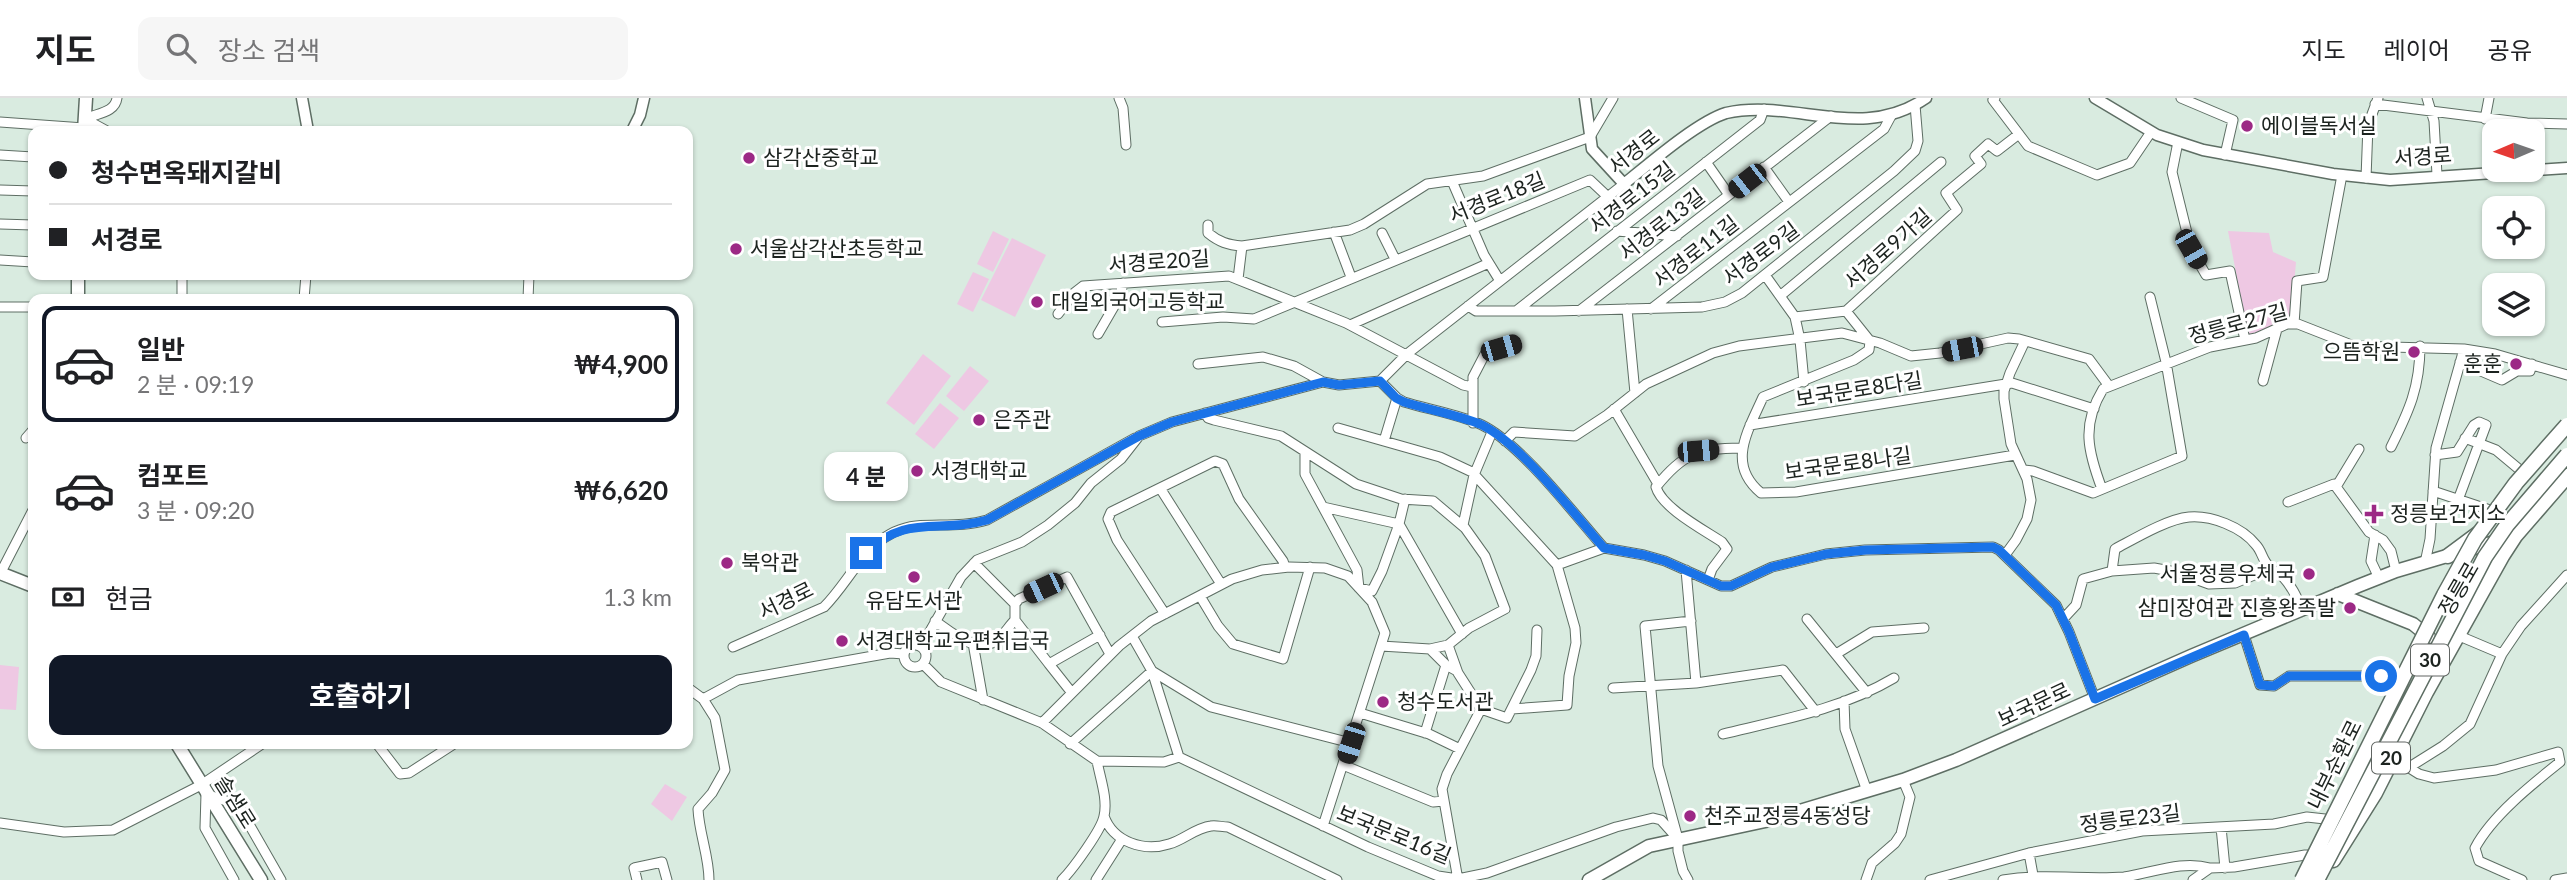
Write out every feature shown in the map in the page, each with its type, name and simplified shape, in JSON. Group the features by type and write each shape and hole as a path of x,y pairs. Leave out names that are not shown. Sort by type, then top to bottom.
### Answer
{"main road":[{"path":"84,126 86,98"},
{"name":"내부순환로","path":"2302,880 2444,595 2475,539 2516,483 2567,425"},
{"name":"정릉로","path":"2323,880 2339,820 2485,528 2567,433"},
{"name":"내부순환로","path":"2315,880 2485,557 2507,525 2567,455"},
{"name":"정릉로","path":"2315,880 2328,856 2354,829 2457,635 2515,536 2567,476"},
{"path":"2448,555 2485,528"},
{"name":"보국문로","path":"1589,880 1649,846 1770,820 1903,780 1990,747 2338,594 2396,571 2515,536"},
{"path":"0,574 28,584"},
{"path":"2338,594 2413,624 2429,637"},
{"path":"2437,621 2436,633 2440,638 2447,639 2457,635"},
{"path":"2328,856 2435,667 2434,661 2428,656 2416,663"},
{"name":"솔샘로","path":"180,749 261,880"}],"street":[{"path":"0,122 84,126 111,110 116,105 117,98"},
{"path":"302,98 307,126"},
{"path":"634,126 644,98"},
{"path":"1119,98 1123,108 1126,145"},
{"path":"1585,98 1592,149 1624,184"},
{"path":"1208,225 1208,233 1230,246 1350,230 1427,184 1483,176 1590,137 1613,98"},
{"name":"서경로","path":"1198,364 1263,357 1294,366 1323,382 1339,385 1380,381 1407,354 1683,138 1723,114 1749,108 1857,118 1891,116 1926,98"},
{"path":"1995,98 1993,100 2028,146 2096,175 2130,163 2151,132"},
{"name":"서경로","path":"2095,98 2151,132 2178,142 2225,155 2342,175 2390,180 2567,168"},
{"path":"2181,98 2233,120 2225,155"},
{"path":"2427,98 2431,112 2437,175"},
{"path":"2486,118 2489,98"},
{"path":"2376,101 2431,112 2527,123 2567,124"},
{"name":"서경로","path":"2366,178 2368,125 2376,101"},
{"name":"서경로9길","path":"1468,306 1476,311 1579,311 1702,307 1725,302 1765,275 1915,152 1918,141 1915,104"},
{"name":"서경로15길","path":"1516,311 1760,120 1765,109"},
{"name":"서경로13길","path":"1579,311 1831,116"},
{"name":"서경로11길","path":"1651,309 1884,129 1891,116"},
{"name":"서경로9가길","path":"1795,317 1846,311 1957,210 1946,193 1981,164 1976,156 1988,144 1997,150 2019,134"},
{"path":"2178,142 2172,172 2191,249 2206,275 2230,271 2245,340"},
{"path":"0,155 28,157"},
{"path":"1706,162 1729,195"},
{"name":"서경로9가길","path":"1780,296 1941,162"},
{"path":"1764,167 1789,202"},
{"path":"2294,324 2297,281 2323,277 2342,175"},
{"name":"서경로18길","path":"1162,322 1223,317 1254,319 1292,301 1590,180 1608,197"},
{"path":"1452,181 1489,263 1500,281"},
{"path":"0,190 28,191"},
{"path":"0,224 28,225"},
{"path":"1618,231 1676,236"},
{"path":"1334,232 1351,277"},
{"path":"1382,233 1395,259"},
{"path":"1238,279 1242,246"},
{"path":"0,260 28,262"},
{"path":"1350,325 1489,263"},
{"name":"서경로20길","path":"1058,314 1083,286 1223,275 1350,325 1407,354"},
{"path":"1765,275 1795,317 1804,382"},
{"path":"1098,334 1120,296 1123,283"},
{"path":"2024,471 2033,471 2088,493 2182,456 2166,362 2150,297"},
{"path":"0,307 28,307"},
{"path":"1627,309 1635,393"},
{"path":"1708,580 1712,569 1727,549 1722,542 1674,509 1658,494 1656,487 1668,472 1698,451 1741,448 1763,397 1854,360 1869,350 1870,341 1846,311"},
{"name":"정릉로27길","path":"2109,386 2210,346 2245,340 2294,324 2354,346 2464,349 2567,375"},
{"path":"2263,381 2277,329"},
{"path":"1505,441 1514,432 1575,436 1646,384 1713,353 1740,346 1842,333 1911,356 1940,353 2008,338 2089,359 2109,386 2103,389 2088,430 2088,449 2102,489"},
{"path":"2005,555 2016,540 2031,500 2024,471 2011,444 2004,399 2007,384 2025,341"},
{"path":"1473,423 1472,377 1486,352 1515,343"},
{"path":"2391,447 2411,407 2417,388 2420,346"},
{"path":"2425,563 2430,538 2439,429 2464,349"},
{"path":"1407,354 1463,385 1472,387"},
{"path":"2460,362 2502,380 2517,371 2530,371 2532,364"},
{"path":"1380,381 1396,398 1473,423 1505,441 1555,491 1604,548"},
{"name":"서경로","path":"733,647 824,607 874,544 900,529 973,524 987,520 1139,436 1172,422 1323,382"},
{"name":"보국문로8다길","path":"1751,425 2012,383 2094,409"},
{"path":"1384,441 1396,398"},
{"path":"1614,409 1658,484"},
{"path":"1205,413 1208,418 1214,420 1281,436 1356,484 1405,499 1433,501 1463,525 1485,556 1504,609 1448,645 1430,649 1381,646"},
{"path":"2435,454 2457,452 2474,425 2479,422 2486,425 2458,500"},
{"path":"1338,428 1440,457 1474,475 1557,565 1575,628 1576,643 1569,676 1567,705 1512,709"},
{"path":"1463,525 1474,475 1492,432"},
{"name":"서경로","path":"921,647 961,577 974,563 1022,542 1048,525 1074,503 1091,483 1121,459 1139,436"},
{"path":"2465,439 2497,450 2528,476"},
{"name":"보국문로8나길","path":"1741,448 1743,467 1752,486 1761,493 1796,492 1870,481 2015,455"},
{"path":"2336,486 2359,449"},
{"path":"1305,452 1305,474 1357,570 1359,588"},
{"path":"1165,614 1117,540 1108,519 1111,512 1215,461 1223,464 1239,499 1285,567"},
{"path":"2288,502 2334,484 2369,532 2383,540 2391,551 2396,571"},
{"path":"1160,488 1222,584"},
{"path":"2432,491 2497,512"},
{"path":"1359,588 1372,591 1399,524 1405,499"},
{"path":"1323,507 1399,524 1462,634"},
{"path":"2112,571 2115,550 2187,517 2222,523 2242,531 2257,545 2271,568 2284,578 2294,592 2302,609"},
{"path":"0,574 28,520"},
{"path":"2375,536 2371,561 2379,578"},
{"path":"1557,565 1604,548 1644,555 1721,586 1731,586 1772,567 1826,554 1866,550 1993,547 2005,555 2056,605 2095,699"},
{"path":"974,563 1015,604"},
{"path":"1042,723 1132,636 1165,614 1232,579 1285,567 1325,568 1348,576 1372,602 1385,633 1323,826"},
{"path":"1200,596 1218,626 1233,644 1283,659 1310,567"},
{"path":"2063,619 2076,605 2083,579 2112,571 2154,568 2176,572 2209,584 2235,583 2271,568"},
{"path":"1686,570 1696,683"},
{"path":"2408,768 2443,746 2470,724 2502,654 2521,626 2567,575"},
{"path":"1072,693 1015,620 1015,604 1019,599 1067,577 1111,654"},
{"path":"1807,618 1867,693"},
{"path":"935,621 963,640 973,643 994,642 1015,620"},
{"path":"1688,880 1683,871 1678,839 1658,766 1645,626 1691,621"},
{"path":"1836,654 1872,632 1924,628"},
{"path":"1448,645 1457,671 1480,709 1507,718 1536,656 1536,630"},
{"path":"1049,664 1100,635"},
{"path":"2244,635 2260,685 2274,686 2289,676 2381,676 2405,685"},
{"path":"2457,635 2502,654"},
{"path":"923,664 941,682 1042,723 1097,761 1164,762 1179,757 1152,671 1132,636"},
{"path":"973,643 983,700"},
{"path":"904,654 911,645 921,647 925,653 923,664"},
{"path":"1430,649 1446,665 1457,671"},
{"path":"703,699 738,680 890,653 904,654"},
{"path":"904,654 909,665 916,667 923,664"},
{"path":"1425,733 1446,665"},
{"path":"1613,688 1696,683 1783,670 1816,712"},
{"path":"1152,671 1211,707 1351,743"},
{"path":"1070,744 1152,671"},
{"path":"1723,734 1816,712 1867,693 1894,678"},
{"path":"693,692 703,699 715,718 725,770 712,793 698,809 699,831 708,857 709,880"},
{"path":"1844,701 1845,729 1867,791"},
{"path":"1458,879 1442,789 1480,709"},
{"path":"1360,713 1425,733 1460,749"},
{"path":"0,823 64,832 113,830 204,789 256,749"},
{"path":"381,749 400,774 409,773 446,749"},
{"path":"2392,757 2419,774 2434,778 2475,774 2558,752 2560,762 2533,783 2482,835 2475,848 2479,861 2504,876 2522,880"},
{"name":"보국문로16길","path":"1179,757 1368,847 1438,876 1458,879 1487,873 1616,827 1653,818 1661,820 1678,839"},
{"path":"1097,761 1104,817 1109,830 1122,839 1150,848 1171,844 1191,832 1211,826 1228,827 1337,880"},
{"path":"1343,765 1433,802 1444,801"},
{"path":"1866,880 1872,863 1895,843 1901,834 1910,797 1903,780"},
{"path":"204,789 205,828 234,880"},
{"path":"204,789 238,805 281,880"},
{"path":"1062,880 1086,848 1104,817"},
{"name":"정릉로23길","path":"1930,880 2028,853 2142,831 2274,824 2307,817 2339,820"},
{"path":"2221,827 2225,868"},
{"path":"1096,880 1122,839"},
{"path":"2028,853 2034,875"},
{"path":"2003,880 2034,875 2101,880 2185,865 2225,868 2305,855 2328,856"},
{"path":"637,880 634,867 662,862 667,880"},
{"path":"2193,880 2210,868"},
{"path":"2555,880 2567,878"}],"shaded area":[{"path":"993,231 1009,239 993,272 977,264"},
{"path":"2228,231 2269,233 2273,252 2296,262 2291,321 2248,335"},
{"path":"1012,238 1046,255 1015,317 981,300"},
{"path":"973,272 989,279 973,312 957,304"},
{"path":"923,354 951,376 914,425 886,403"},
{"path":"970,366 989,381 964,411 946,396"},
{"path":"940,403 959,418 934,449 915,434"},
{"path":"0,665 19,667 16,710 0,709"},
{"path":"665,784 687,797 672,821 651,804"}],"place":[{"name":"에이블독서실","path":"2247,126"},
{"name":"삼각산중학교","path":"749,158"},
{"name":"서울삼각산초등학교","path":"736,249"},
{"name":"대일외국어고등학교","path":"1037,302"},
{"name":"으뜸학원","path":"2414,352"},
{"name":"훈훈","path":"2516,364"},
{"name":"은주관","path":"979,420"},
{"name":"서경대학교","path":"917,471"},
{"name":"정릉보건지소","path":"2374,514"},
{"name":"북악관","path":"727,563"},
{"name":"서울정릉우체국","path":"2309,574"},
{"name":"유담도서관","path":"914,577"},
{"name":"삼미장여관 진흥왕족발","path":"2350,608"},
{"name":"서경대학교우편취급국","path":"842,641"},
{"name":"청수도서관","path":"1383,702"},
{"name":"천주교정릉4동성당","path":"1690,816"}],"route":[{"path":"866,553 874,544 900,529 973,524 987,520 1139,436 1172,422 1323,382 1339,385 1380,381 1396,398 1404,402 1481,425 1505,441 1555,491 1604,548 1631,551 1665,561 1721,586 1741,583 1772,567 1826,554 1866,550 1993,547 2056,605 2095,699 2244,635 2260,685 2274,686 2289,676 2381,676"}]}
